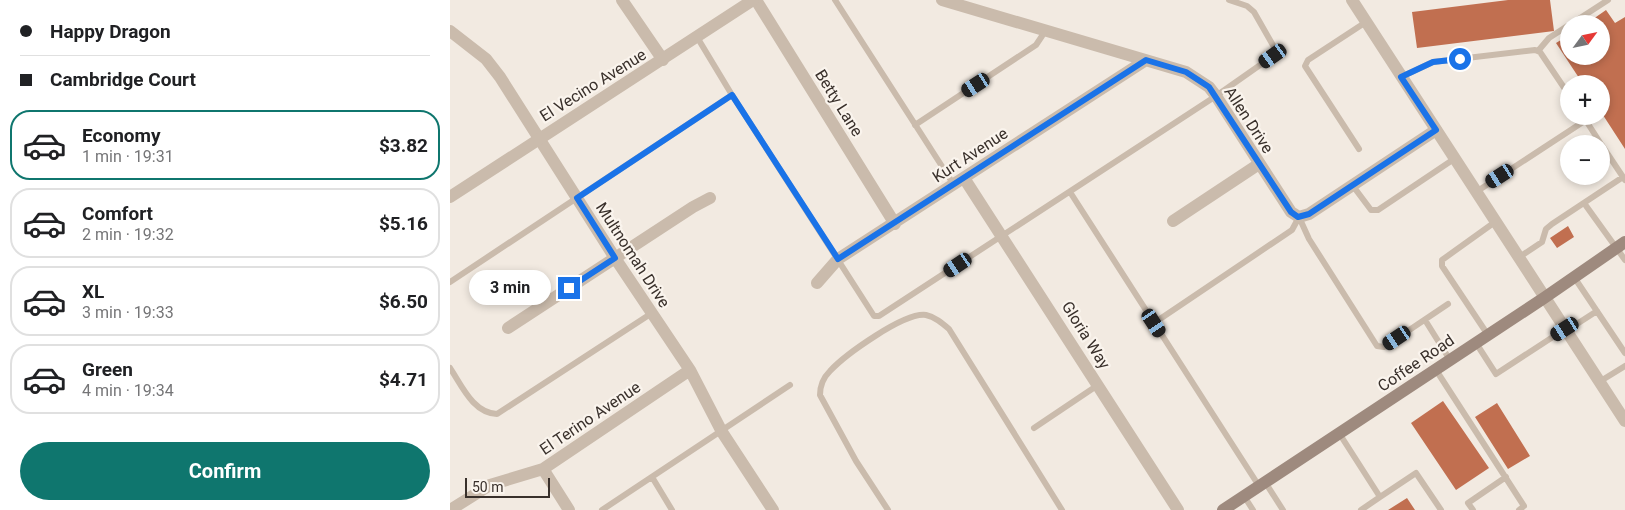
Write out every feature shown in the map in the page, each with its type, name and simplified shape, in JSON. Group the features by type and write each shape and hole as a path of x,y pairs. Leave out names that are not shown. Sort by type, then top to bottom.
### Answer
{"main road":[{"name":"Coffee Road","path":"1223,510 1544,298 1620,245"}],"street":[{"path":"622,0 663,60"},
{"name":"El Vecino Avenue","path":"450,197 755,0"},
{"name":"Betty Lane","path":"755,0 895,224"},
{"name":"Allen Drive","path":"942,0 1186,72 1203,82 1216,96 1291,212 1298,217"},
{"path":"1352,0 1625,421"},
{"name":"Multnomah Drive","path":"450,31 486,59 690,370 722,432 773,510"},
{"name":"Kurt Avenue","path":"817,283 838,259 895,224 1146,60"},
{"path":"1298,217 1309,214 1436,130"},
{"path":"1173,221 1259,164"},
{"name":"Gloria Way","path":"959,182 1003,235 1178,510"},
{"path":"508,328 693,207 710,198"},
{"name":"El Terino Avenue","path":"452,504 490,485 543,469 690,370"},
{"path":"543,469 569,510"}],"lane":[{"path":"835,0 915,125 959,182"},
{"path":"697,38 874,316 879,316 1216,96 1273,56 1274,47 1254,12 1247,6 1228,0"},
{"path":"1585,15 1608,0"},
{"path":"1360,149 1305,66 1308,60 1366,22"},
{"path":"915,125 1036,45 1046,30"},
{"path":"1401,77 1433,62 1538,51 1549,38 1560,31"},
{"path":"1538,51 1560,82"},
{"path":"450,282 732,95"},
{"path":"1476,192 1574,125"},
{"path":"1518,258 1542,242 1546,229 1552,224 1624,179 1610,158"},
{"path":"1353,186 1371,210 1378,210 1454,159"},
{"path":"1070,192 1154,323 1262,484 1283,510"},
{"path":"1584,203 1620,245 1625,260"},
{"path":"1154,323 1292,230 1298,217"},
{"path":"1298,217 1309,239 1378,346 1384,348 1448,304"},
{"path":"1488,335 1442,266 1442,260 1495,222"},
{"path":"1574,277 1625,353"},
{"path":"1476,343 1496,374 1597,311"},
{"path":"450,368 474,404 488,413 497,414 652,312"},
{"path":"888,510 856,461 820,395 820,385 830,371 855,351 905,318 925,315 940,321 949,330 1062,510"},
{"path":"1424,320 1450,360"},
{"path":"1599,382 1625,366"},
{"path":"1436,370 1524,506 1519,510"},
{"path":"1034,428 1098,384"},
{"path":"602,510 790,385"},
{"path":"1339,433 1380,497"},
{"path":"1361,510 1416,473 1441,510"},
{"path":"652,477 672,510"},
{"path":"1473,510 1468,503 1506,478"},
{"path":"1244,496 1253,510"}],"building":[{"path":"1508,0 1550,0 1554,31 1417,48 1412,12"},
{"path":"1606,10 1609,15 1599,15"},
{"path":"1610,16 1615,23 1625,17 1625,149 1609,125 1610,75 1577,75 1570,65 1610,65"},
{"path":"1560,41 1560,49 1556,43"},
{"path":"1568,226 1574,237 1557,248 1550,238"},
{"path":"1443,401 1489,468 1456,490 1411,423"},
{"path":"1497,403 1530,456 1508,469 1475,417"},
{"path":"1407,498 1415,510 1388,510"}],"route":[{"path":"569,288 615,258 577,198 732,95 838,259 895,224 1146,60 1186,72 1209,87 1291,212 1298,217 1309,214 1436,130 1401,77 1433,62 1460,59"}]}
